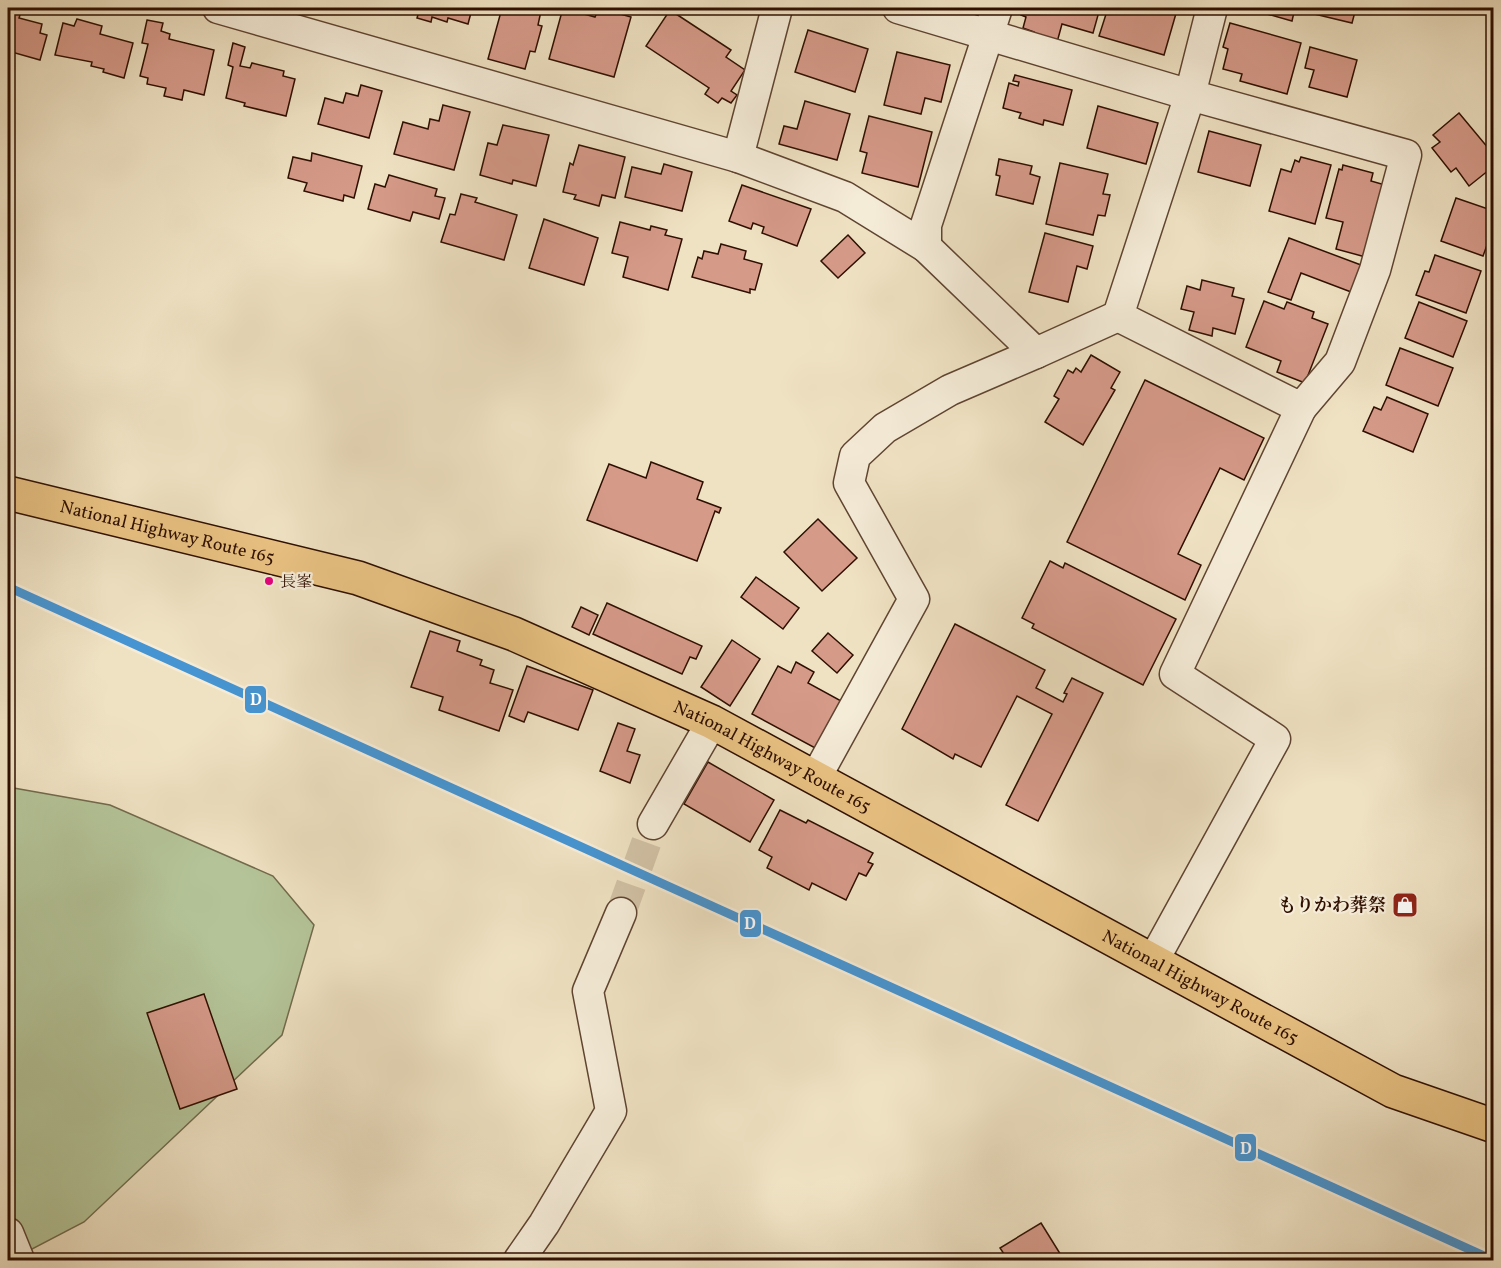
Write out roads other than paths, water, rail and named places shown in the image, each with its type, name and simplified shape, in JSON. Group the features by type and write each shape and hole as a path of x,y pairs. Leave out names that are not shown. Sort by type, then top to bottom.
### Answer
{"highway":[{"name":"National Highway Route 165","path":"8,493 358,578 514,634 712,722 1393,1091 1494,1126"}],"street":[{"path":"218,8 738,157 845,197 926,247 1036,353"},
{"path":"738,157 777,8"},
{"path":"898,8 993,21 1190,95 1406,155 1375,270 1340,362 1301,408 1175,674 1275,739 1153,961"},
{"path":"816,777 914,599 849,483 855,456 885,428 950,390 1118,316 1190,95 1212,8"},
{"path":"926,247 926,225 993,21"},
{"path":"1118,316 1301,408"},
{"path":"653,824 712,722"},
{"path":"519,1260 544,1224 611,1111 588,991 621,913"},
{"path":"8,1233 20,1260"}],"tunnel":[{"path":"621,913 653,824"}],"place":[{"name":"長峯","path":"269,581"},
{"name":"もりかわ葬祭","path":"1405,905"}]}
